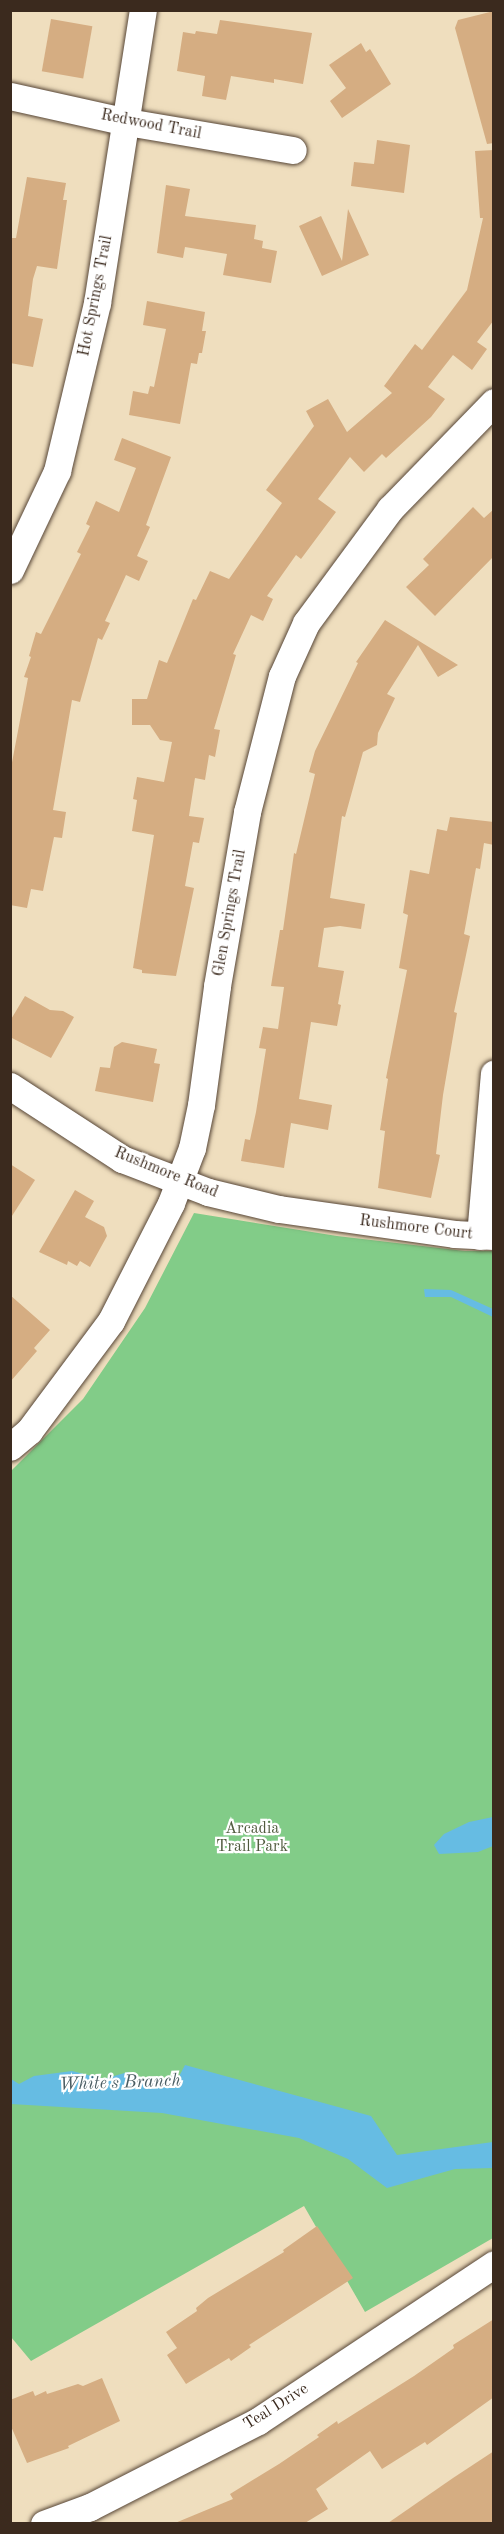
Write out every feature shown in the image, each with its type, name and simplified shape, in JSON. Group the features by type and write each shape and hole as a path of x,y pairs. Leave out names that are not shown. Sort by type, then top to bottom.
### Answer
{"street":[{"name":"Hot Springs Trail","path":"10,570 57,471 98,303 143,10"},
{"name":"Redwood Trail","path":"10,96 127,122 293,150"},
{"name":"Glen Springs Trail","path":"10,1447 28,1431 111,1321 147,1252 180,1181 192,1148 201,1105 217,986 247,812 282,676 306,623 390,509 494,402"},
{"path":"487,1236 494,1074"},
{"name":"Rushmore Road","path":"10,1086 122,1159 208,1192 279,1209 338,1218"},
{"name":"Rushmore Court","path":"338,1218 487,1236"},
{"name":"Teal Drive","path":"44,2523 90,2507 258,2421 494,2264"}],"green space":[{"name":"Arcadia Trail Park","path":"194,1213 337,1236 465,1251 493,1251 493,2238 365,2312 304,2206 31,2361 11,2337 11,1471 83,1399 145,1308"}],"water":[{"path":"424,1289 451,1290 493,1309 493,1317 451,1297 425,1297"},
{"path":"493,1817 493,1846 478,1852 439,1854 434,1845 444,1834 469,1822"},
{"name":"White's Branch","path":"185,2065 371,2116 397,2155 493,2142 493,2168 455,2169 387,2188 348,2159 299,2138 162,2113 11,2104 11,2079 19,2084 34,2076 72,2071 104,2079 128,2072 141,2082 175,2084"}],"building":[{"path":"494,11 494,143 487,144 455,28 458,20"},
{"path":"51,19 92,26 83,78 42,71"},
{"path":"220,20 312,33 303,84 274,79 274,83 231,76 226,100 202,96 205,76 177,71 183,32 217,34"},
{"path":"361,43 366,52 370,49 391,84 342,118 330,101 346,88 329,65"},
{"path":"377,140 410,145 404,193 351,186 354,162 374,164"},
{"path":"494,150 494,320 477,342 487,349 472,370 453,355 428,387 445,399 431,417 386,458 382,454 364,472 350,457 318,499 336,512 301,559 296,555 267,596 273,599 263,621 251,615 233,654 236,655 214,729 220,730 215,757 209,755 205,780 195,778 189,816 204,818 199,843 193,842 185,886 194,888 176,976 142,973 142,970 133,968 154,835 132,831 137,800 133,799 137,777 164,782 172,742 160,740 150,725 132,725 132,699 147,699 159,660 167,663 193,599 196,600 210,571 229,579 282,503 266,490 314,426 306,411 328,399 347,432 392,393 384,386 415,344 422,350 467,290 483,218 480,218 475,151"},
{"path":"27,177 66,183 63,200 67,200 57,269 37,266 33,279 28,316 43,319 33,367 10,363 10,238 16,238"},
{"path":"166,185 190,189 185,216 256,225 254,239 263,241 262,248 277,251 271,283 223,275 227,254 185,247 183,258 157,253"},
{"path":"348,209 369,255 322,276 299,226 321,216 342,261"},
{"path":"147,301 205,312 202,331 206,331 202,353 199,353 197,364 191,363 180,424 129,415 133,391 148,394 150,386 154,387 166,329 143,325"},
{"path":"122,438 171,457 146,525 150,527 137,556 148,561 139,581 126,575 105,621 110,623 102,640 98,638 80,702 72,700 53,810 66,812 62,838 54,837 43,891 31,889 27,908 10,905 10,773 28,678 24,677 31,657 29,656 36,632 41,634 81,554 77,552 90,526 86,524 96,501 119,512 136,468 114,460"},
{"path":"473,507 484,518 494,509 494,556 435,616 406,587 429,565 423,559"},
{"path":"385,620 458,665 438,677 418,645 387,694 395,698 378,733 377,745 363,752 345,817 342,816 330,898 365,904 361,929 340,926 324,928 318,967 344,971 338,1004 341,1005 337,1026 311,1022 299,1099 332,1105 328,1130 291,1123 284,1168 241,1161 245,1139 250,1140 256,1112 266,1049 259,1048 263,1027 278,1029 284,987 271,986 280,930 283,930 294,853 296,854 315,774 309,772 315,751 358,663 356,662"},
{"path":"450,817 494,822 494,845 484,843 480,869 476,868 464,934 470,936 454,1012 457,1013 436,1154 440,1155 431,1198 378,1188 385,1131 380,1130 388,1079 386,1078 407,970 399,968 408,915 403,913 410,870 429,874 437,829 447,831"},
{"path":"25,996 50,1010 63,1011 74,1017 51,1058 10,1037 10,1021"},
{"path":"122,1042 157,1049 154,1063 160,1064 153,1102 95,1091 100,1067 110,1068 114,1047"},
{"path":"10,1164 35,1180 10,1219"},
{"path":"75,1190 94,1201 85,1217 104,1227 107,1236 90,1267 80,1261 77,1266 68,1261 67,1265 39,1252"},
{"path":"10,1295 50,1330 34,1348 37,1351 10,1382"},
{"path":"317,2226 353,2278 249,2345 251,2347 231,2361 229,2358 186,2384 167,2355 177,2348 166,2332 197,2311 196,2308 208,2298 284,2252 283,2250"},
{"path":"494,2319 494,2397 427,2445 425,2442 382,2469 370,2451 316,2489 328,2509 305,2523 175,2523 233,2499 230,2494 319,2437 317,2435 337,2421 338,2424 414,2376 454,2348 453,2345"},
{"path":"102,2378 120,2421 68,2446 69,2448 27,2463 10,2424 10,2400 33,2391 35,2396 46,2391 47,2394 78,2384 83,2386"},
{"path":"494,2451 494,2523 388,2523 453,2478"}]}
